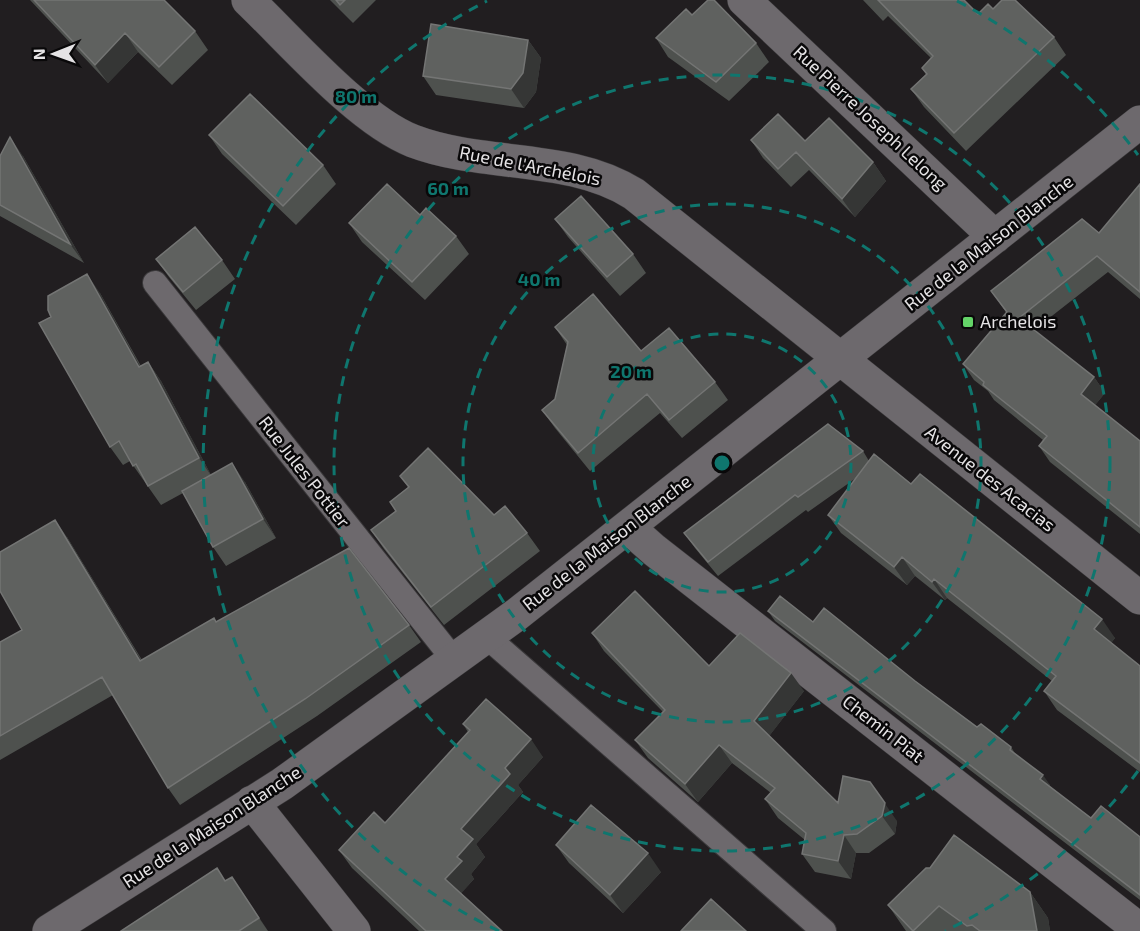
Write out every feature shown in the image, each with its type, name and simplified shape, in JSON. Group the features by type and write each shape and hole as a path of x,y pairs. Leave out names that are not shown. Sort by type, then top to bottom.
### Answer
{"street":[{"name":"Rue de l'Archélois","path":"248,0 356,104 396,134 433,147 578,172 616,183 840,361"},
{"name":"Rue Pierre Joseph Lelong","path":"744,0 995,237"},
{"name":"Rue de la Maison Blanche","path":"49,931 252,802 486,637 840,361 1140,122"},
{"name":"Avenue des Acacias","path":"840,361 1140,598"},
{"name":"Chemin Piat","path":"628,527 654,550 1140,930"},
{"path":"252,802 354,931"}],"lane":[{"name":"Rue Jules Pottier","path":"155,283 454,660"},
{"path":"486,637 824,931"}],"building":[{"path":"34,0 164,0 195,31 159,67 125,33 95,65"},
{"path":"708,0 714,0 756,43 716,82 656,38 686,9 692,15"},
{"path":"878,0 964,0 978,14 988,4 993,9 1002,0 1015,0 1054,37 954,133 911,89 927,74 922,68 933,56"},
{"path":"431,24 528,40 523,73 511,89 423,76"},
{"path":"250,94 323,165 283,206 209,135"},
{"path":"778,114 805,141 829,118 873,162 842,199 796,152 778,169 751,140"},
{"path":"10,137 70,244 0,205 0,156"},
{"path":"387,184 420,215 426,208 456,236 412,282 349,223"},
{"path":"1140,184 1140,292 1097,256 1019,318 1094,377 1081,394 1140,441 1140,527 1039,446 1047,436 983,385 984,382 963,364 1007,312 991,291 1082,219 1099,233"},
{"path":"581,196 633,254 607,277 555,219"},
{"path":"195,227 222,260 183,292 156,259"},
{"path":"87,274 139,367 148,362 199,458 148,486 136,464 133,466 119,441 110,447 39,323 51,317 48,310 48,296"},
{"path":"593,294 641,351 669,328 715,382 669,420 647,394 578,453 542,410 555,399 568,342 555,327"},
{"path":"828,424 863,451 798,497 795,495 708,562 684,533"},
{"path":"428,448 494,515 505,506 527,533 431,607 371,530 396,511 390,502 409,487 400,476"},
{"path":"874,454 911,484 920,474 1102,619 1094,629 1140,666 1140,763 1044,691 1056,676 934,579 932,582 902,557 894,567 828,515"},
{"path":"232,463 263,519 213,547 182,491"},
{"path":"55,520 140,661 214,618 216,622 349,548 409,625 305,699 168,788 102,677 0,736 0,642 22,630 0,591 0,552"},
{"path":"635,591 709,666 740,633 791,673 754,721 838,803 843,776 870,782 885,803 882,816 857,834 844,835 838,861 802,854 806,833 765,799 775,788 719,745 685,784 635,740 665,710 592,633"},
{"path":"780,596 813,622 824,608 915,681 977,727 981,724 1011,747 1010,750 1043,775 1040,779 1091,818 1101,806 1140,837 1140,895 768,611"},
{"path":"486,699 531,739 505,768 510,774 461,829 473,839 457,857 462,861 445,879 502,931 426,931 339,850 374,812 385,823 470,730 463,724"},
{"path":"591,805 648,853 610,895 556,845"},
{"path":"954,835 1030,892 1037,931 980,931 972,925 967,926 939,906 913,931 888,905 926,868 930,868"},
{"path":"217,868 225,881 232,877 259,918 239,931 121,931"},
{"path":"711,899 746,931 681,931"}],"place":[{"name":"Archelois","path":"968,322"}]}
